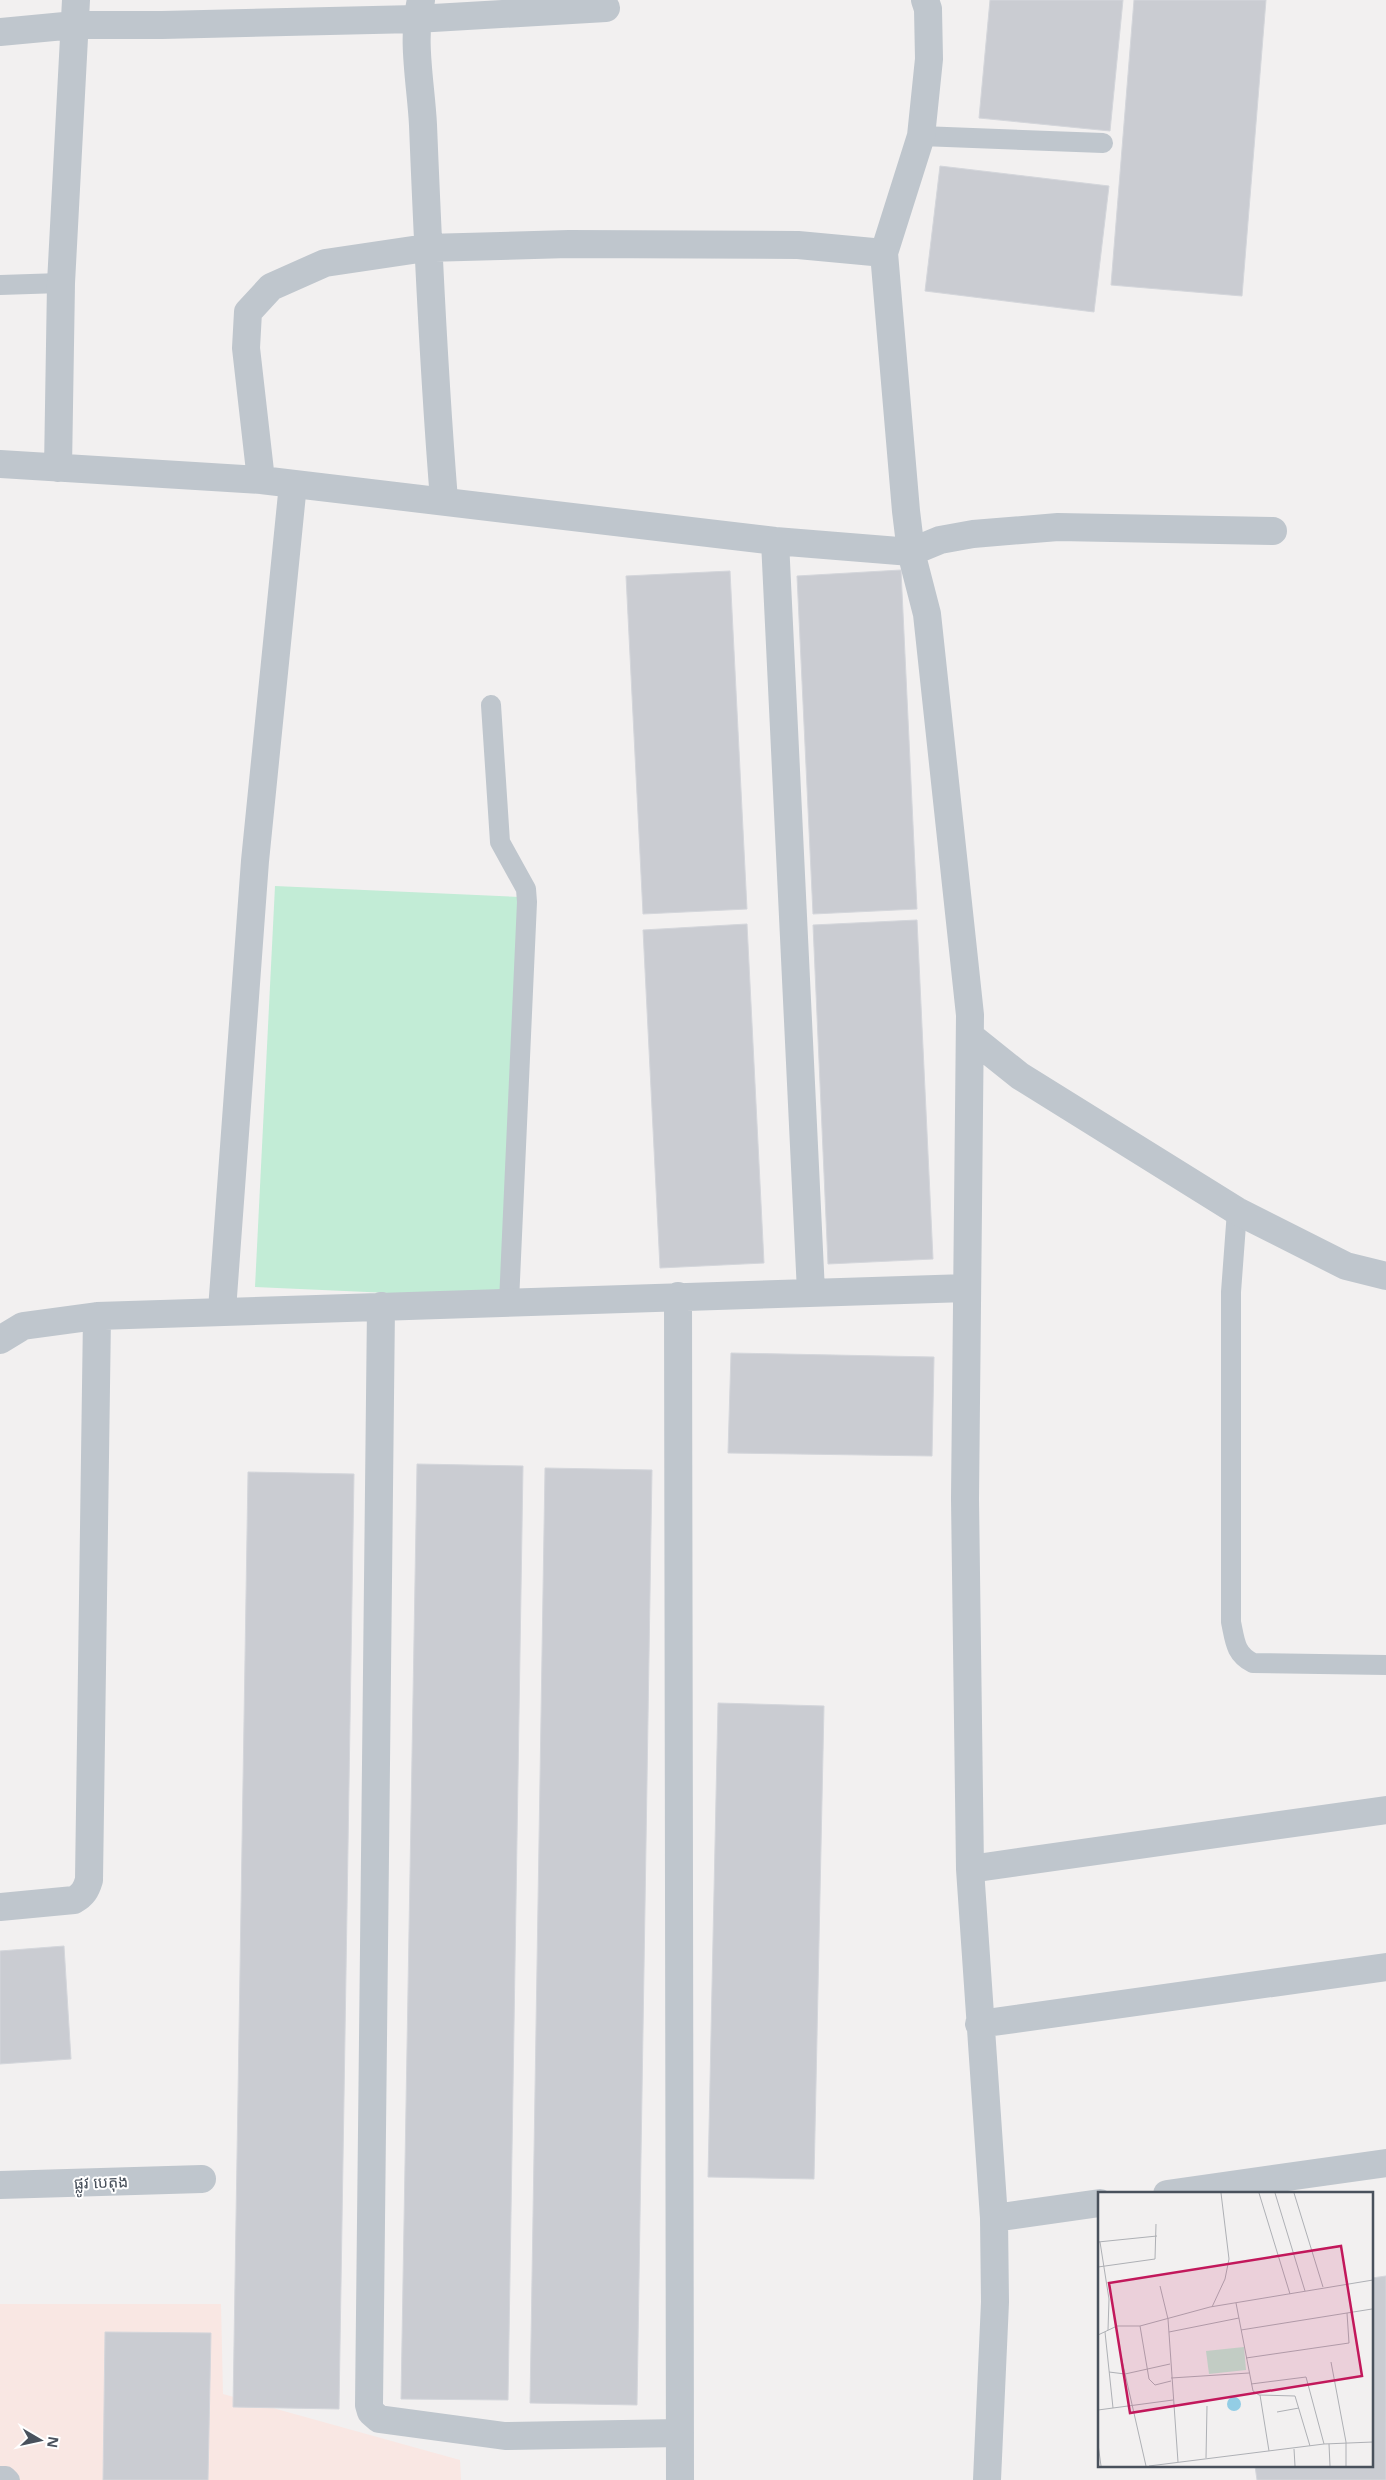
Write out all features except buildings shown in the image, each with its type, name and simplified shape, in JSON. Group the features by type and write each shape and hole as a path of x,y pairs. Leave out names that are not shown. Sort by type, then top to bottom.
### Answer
{"street":[{"path":"925,0 928,9 929,59 921,136 884,253 911,552 928,614 970,1015 965,1499 970,1869 994,2218 995,2302 988,2480"},
{"path":"0,32 76,12 162,25 418,10 606,8"},
{"path":"418,10 426,248 444,500"},
{"path":"58,468 61,283 76,12"},
{"path":"261,480 246,348 248,312 271,287 325,263 426,248 569,244 798,245 884,253"},
{"path":"0,464 261,480 444,500 775,541 911,552 940,540 973,534 1058,527 1272,530"},
{"path":"222,1310 255,861 293,484"},
{"path":"775,541 811,1292"},
{"path":"970,1036 1027,1081 1237,1211 1346,1266 1386,1276"},
{"path":"0,1340 22,1326 98,1316 222,1310 967,1288"},
{"path":"678,1296 680,2480"},
{"path":"382,1306 369,2405 371,2412 378,2419 505,2436 680,2433"},
{"path":"0,1907 74,1900 81,1896 87,1888 89,1880 98,1316"},
{"path":"970,1869 1386,1810"},
{"path":"980,2024 1386,1967"},
{"path":"1181,2192 1386,2163"},
{"name":"ផ្លូវ បេតុង","path":"0,2185 202,2179"},
{"path":"994,2218 1098,2203"}],"lane":[{"path":"921,136 1103,143"},
{"path":"0,285 61,283"},
{"path":"491,704 500,842 526,889 527,902 510,1302"},
{"path":"1237,1211 1230,1292 1231,1622 1235,1644 1238,1653 1254,1663 1386,1665"},
{"path":"0,2476 6,2476 10,2480"}],"shaded area":[{"path":"0,2304 221,2304 223,2394 460,2460 461,2480 0,2480"}],"green space":[{"path":"275,886 520,897 501,1298 255,1287"}]}
